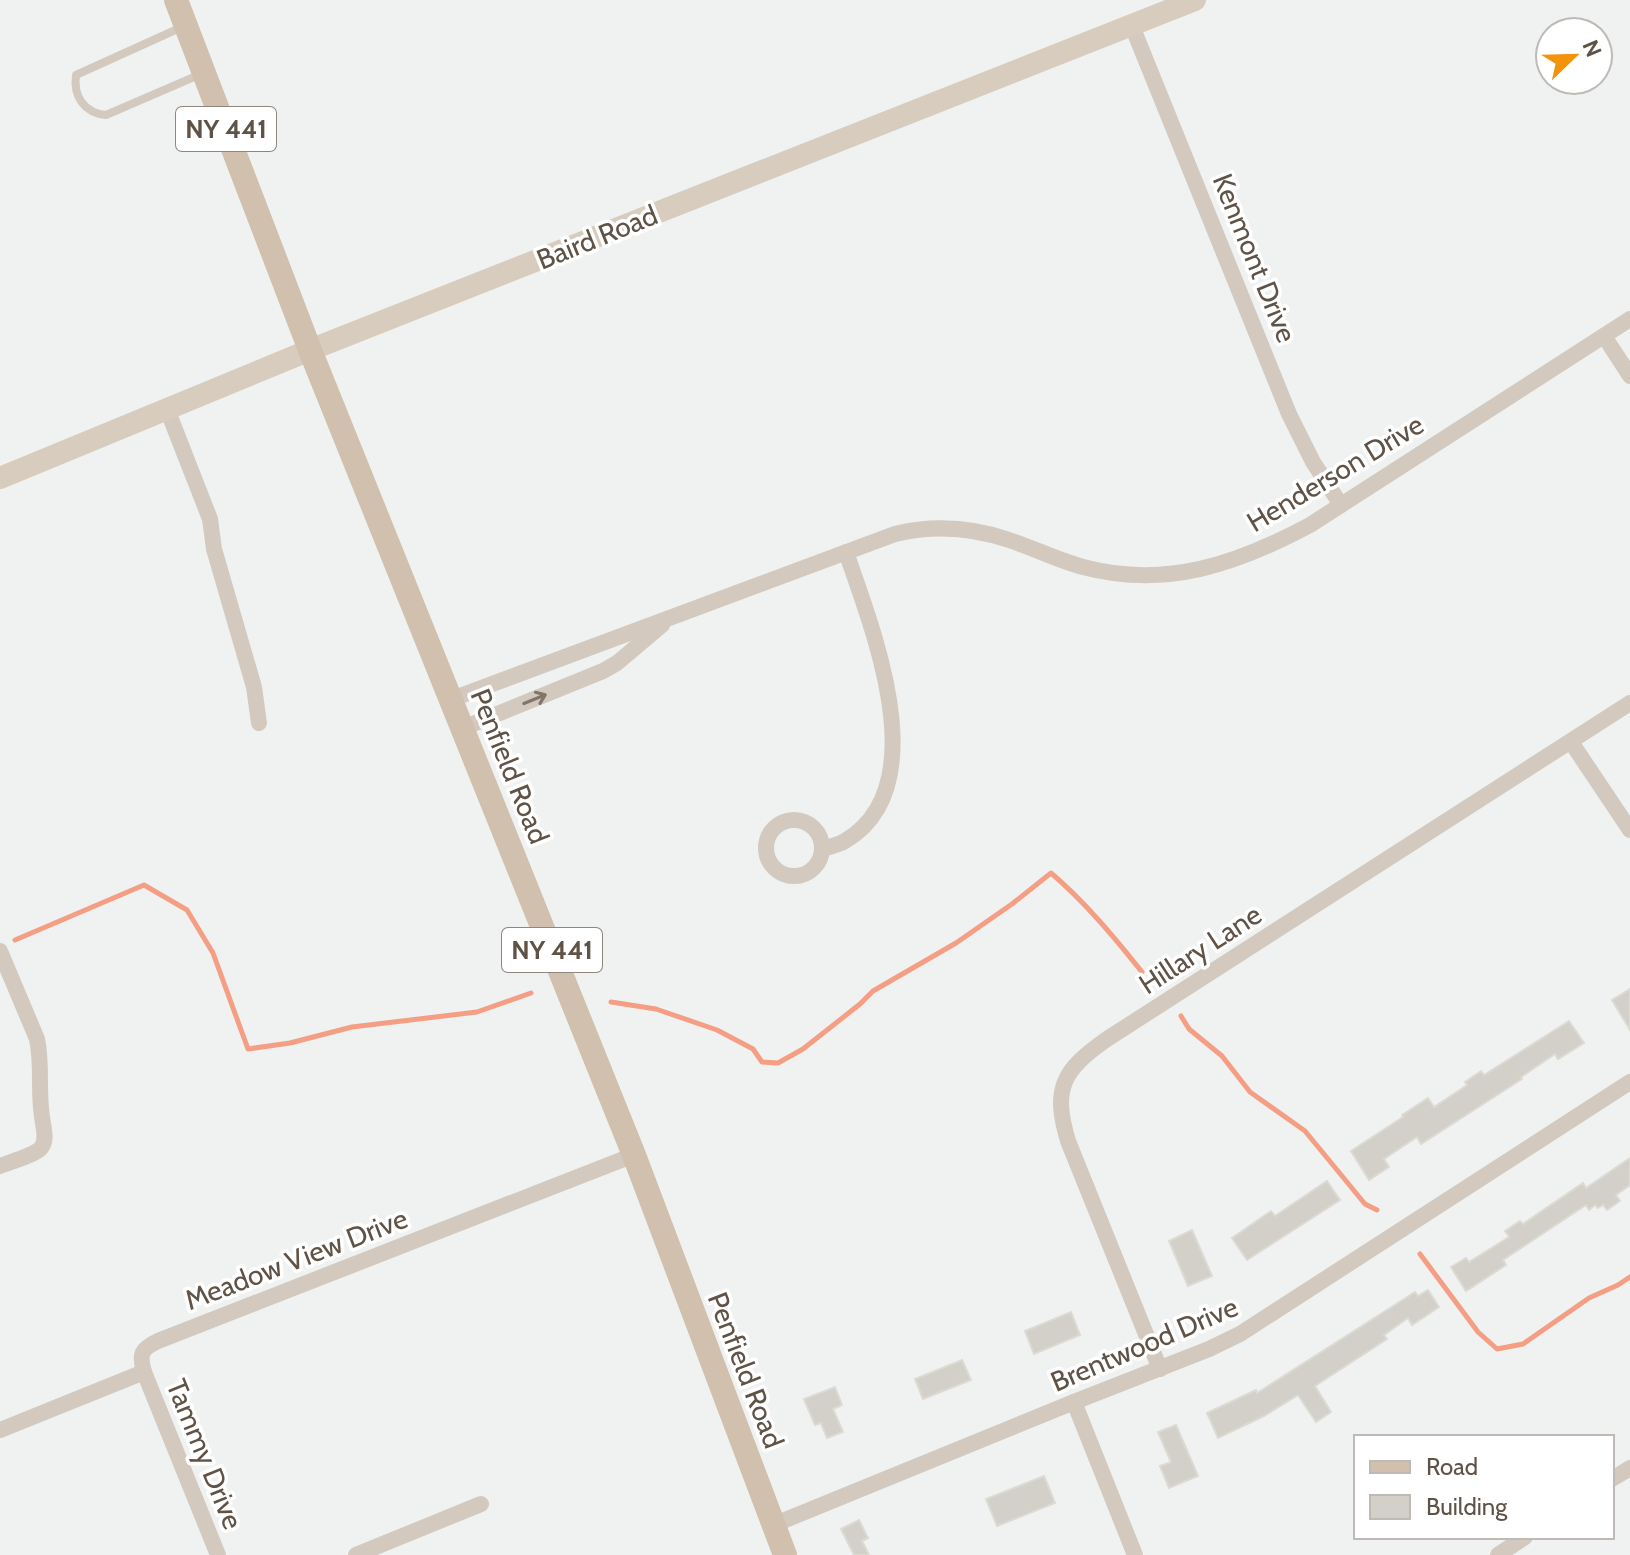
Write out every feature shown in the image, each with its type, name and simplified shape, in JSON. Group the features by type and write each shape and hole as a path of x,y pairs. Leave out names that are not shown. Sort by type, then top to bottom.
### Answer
{"main road":[{"name":"Penfield Road","path":"176,0 310,350 634,1155 785,1555"}],"street":[{"name":"Baird Road","path":"0,478 310,350 1195,0"},
{"name":"Kenmont Drive","path":"1132,26 1289,414 1313,462 1341,505"},
{"name":"Henderson Drive","path":"452,699 895,534 921,528 980,532 1083,567 1115,573 1146,576 1209,568 1278,542 1310,525 1630,319"},
{"path":"1604,336 1630,376"},
{"path":"167,409 210,519 214,549 254,687 259,723"},
{"path":"822,849 843,842 864,827 887,788 893,753 891,722 878,649 846,552"},
{"name":"Henderson Drive","path":"463,728 603,671 673,617"},
{"name":"Hillary Lane","path":"1160,1369 1061,1119 1060,1100 1064,1082 1073,1068 1107,1039 1630,703"},
{"path":"1571,742 1630,830"},
{"path":"0,951 37,1039 40,1055 39,1099 45,1138 41,1148 0,1166"},
{"name":"Brentwood Drive","path":"773,1525 1209,1349 1266,1319 1630,1082"},
{"name":"Meadow View Drive","path":"144,1372 141,1355 149,1345 158,1341 634,1155"},
{"path":"0,1430 144,1372"},
{"name":"Tammy Drive","path":"144,1372 218,1555"},
{"path":"1074,1402 1135,1555"},
{"path":"356,1555 481,1504"},
{"path":"1498,1555 1522,1539"}],"lane":[{"path":"186,26 76,75 76,95 96,114 106,115 204,73"}],"building":[{"path":"1630,989 1630,1030 1612,1000"},
{"path":"1569,1021 1584,1043 1558,1059 1555,1054 1421,1144 1417,1137 1384,1159 1389,1167 1369,1180 1351,1151 1428,1098 1434,1107 1467,1085 1465,1082 1481,1071 1484,1075"},
{"path":"1630,1158 1630,1185 1616,1195 1620,1201 1607,1210 1603,1205 1598,1208 1595,1205 1589,1210 1586,1205 1503,1260 1506,1265 1466,1291 1451,1267 1466,1258 1469,1262 1509,1237 1505,1231 1520,1221 1523,1224 1583,1183 1586,1188"},
{"path":"1327,1181 1340,1200 1247,1260 1232,1238 1271,1211 1275,1216"},
{"path":"1192,1230 1212,1276 1188,1286 1169,1241"},
{"path":"1428,1290 1439,1307 1412,1325 1408,1318 1384,1335 1387,1339 1315,1386 1331,1412 1316,1422 1298,1395 1264,1416 1218,1438 1207,1413 1256,1390 1257,1393 1415,1292 1418,1296"},
{"path":"1071,1312 1080,1335 1034,1354 1025,1331"},
{"path":"962,1360 971,1380 923,1399 915,1379"},
{"path":"835,1387 842,1405 833,1409 843,1432 827,1438 821,1423 815,1425 804,1399"},
{"path":"1176,1425 1198,1476 1169,1488 1160,1466 1171,1462 1158,1432"},
{"path":"1044,1476 1055,1503 997,1526 986,1499"},
{"path":"859,1520 868,1538 862,1541 869,1555 854,1555 841,1529"}],"waterway":[{"path":"611,1002 656,1009 717,1030 753,1049 762,1062 778,1063 803,1049 873,991 956,943 1051,873 1110,933 1142,972"},
{"path":"15,940 144,885 187,910 213,953 248,1049 290,1043 352,1027 477,1012 531,993"},
{"path":"1181,1016 1189,1029 1222,1056 1250,1092 1305,1131 1365,1204 1377,1210"},
{"path":"1420,1254 1478,1332 1497,1349 1523,1344 1589,1298 1630,1277"}]}
